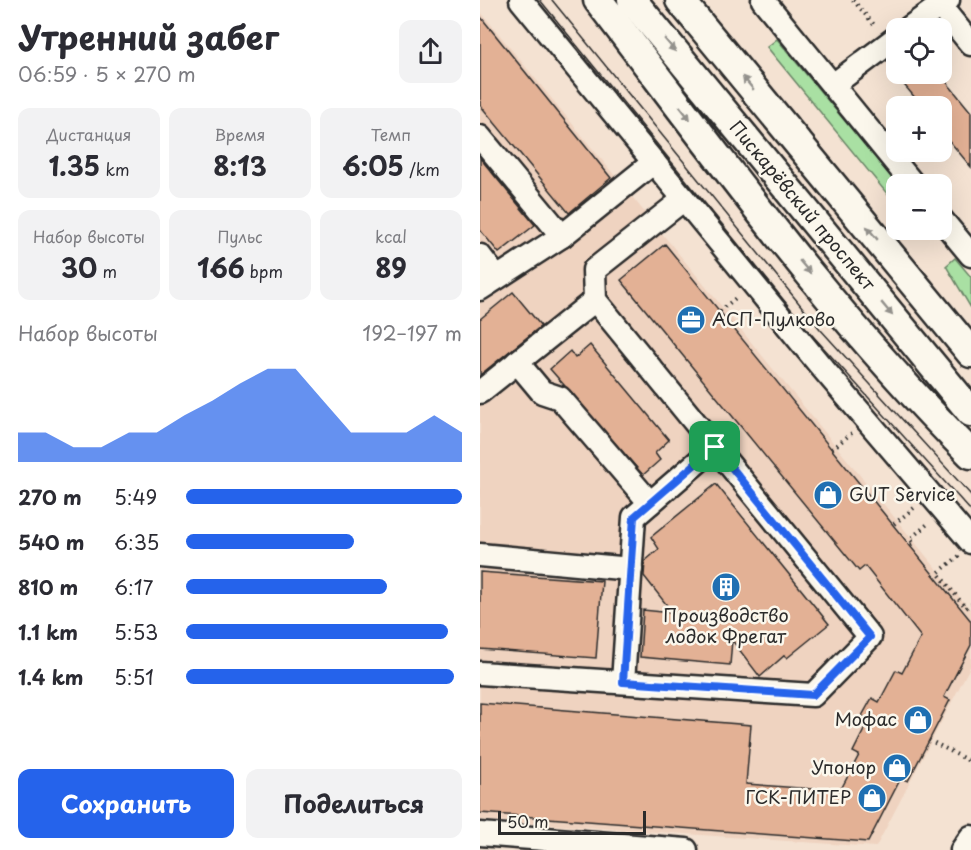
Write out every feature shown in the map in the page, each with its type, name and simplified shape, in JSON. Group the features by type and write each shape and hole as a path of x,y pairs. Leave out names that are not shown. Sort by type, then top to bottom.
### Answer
{"main road":[{"path":"598,0 786,244 924,407 971,454"},
{"name":"Пискарёвский проспект","path":"632,0 971,412"},
{"name":"Пискарёвский проспект","path":"680,0 971,353"}],"street":[{"path":"521,0 819,364 965,548"},
{"path":"763,0 906,174"},
{"path":"923,18 944,3 971,44"},
{"path":"833,85 886,45"},
{"path":"480,137 562,236"},
{"path":"480,256 488,283 562,236 654,162"},
{"path":"480,673 813,695 870,637 595,300 594,270 684,199"},
{"path":"952,232 971,255"},
{"path":"480,392 595,300"},
{"path":"517,362 542,392 560,398 635,514 623,682"},
{"path":"635,514 715,447"},
{"path":"480,555 630,569"},
{"path":"480,834 681,850"},
{"path":"962,850 971,837"}],"path":[{"path":"853,0 886,33"},
{"path":"720,311 742,292"},
{"path":"832,449 855,430"},
{"path":"894,524 918,505"},
{"path":"911,545 914,543 910,539 932,521"},
{"path":"965,548 938,573 951,593 966,608 971,604"},
{"path":"929,740 971,762"}],"shaded area":[{"path":"480,11 971,611 971,665 876,847 480,820"}],"green space":[{"path":"777,39 889,174 886,174 886,192 767,47"},
{"path":"955,258 971,277 971,308 946,266"}],"building":[{"path":"480,16 611,178 569,213 480,105"},
{"path":"903,84 948,84 971,112 971,167 952,144 952,96 914,96"},
{"path":"480,158 535,225 499,253 480,230"},
{"path":"665,244 971,621 971,645 944,697 950,700 908,781 901,778 868,842 480,813 480,703 751,725 746,784 840,791 859,755 853,752 869,720 862,716 872,698 879,702 896,670 902,673 921,637 865,566 859,571 621,280"},
{"path":"513,292 541,326 480,375 480,319"},
{"path":"590,345 669,440 655,453 660,460 643,475 550,369 570,351 575,358"},
{"name":"Производство лодок Фрегат","path":"716,484 829,624 787,658 785,655 760,677 732,640 730,665 640,657 643,610 673,613 644,576 645,561 659,549 651,537"},
{"path":"480,572 602,581 596,658 480,649"}],"tram line":[{"path":"540,0 812,335 971,511"},
{"path":"552,0 820,329 971,495"}],"place":[{"name":"АСП-Пулково","path":"691,320"},
{"name":"GUT Service","path":"828,495"},
{"name":"Производство лодок Фрегат","path":"726,587"},
{"name":"Мофас","path":"918,720"},
{"name":"Упонор","path":"897,768"},
{"name":"ГСК-ПИТЕР","path":"872,798"}],"route":[{"path":"715,447 870,637 813,695 623,682 634,517 715,447"}]}
